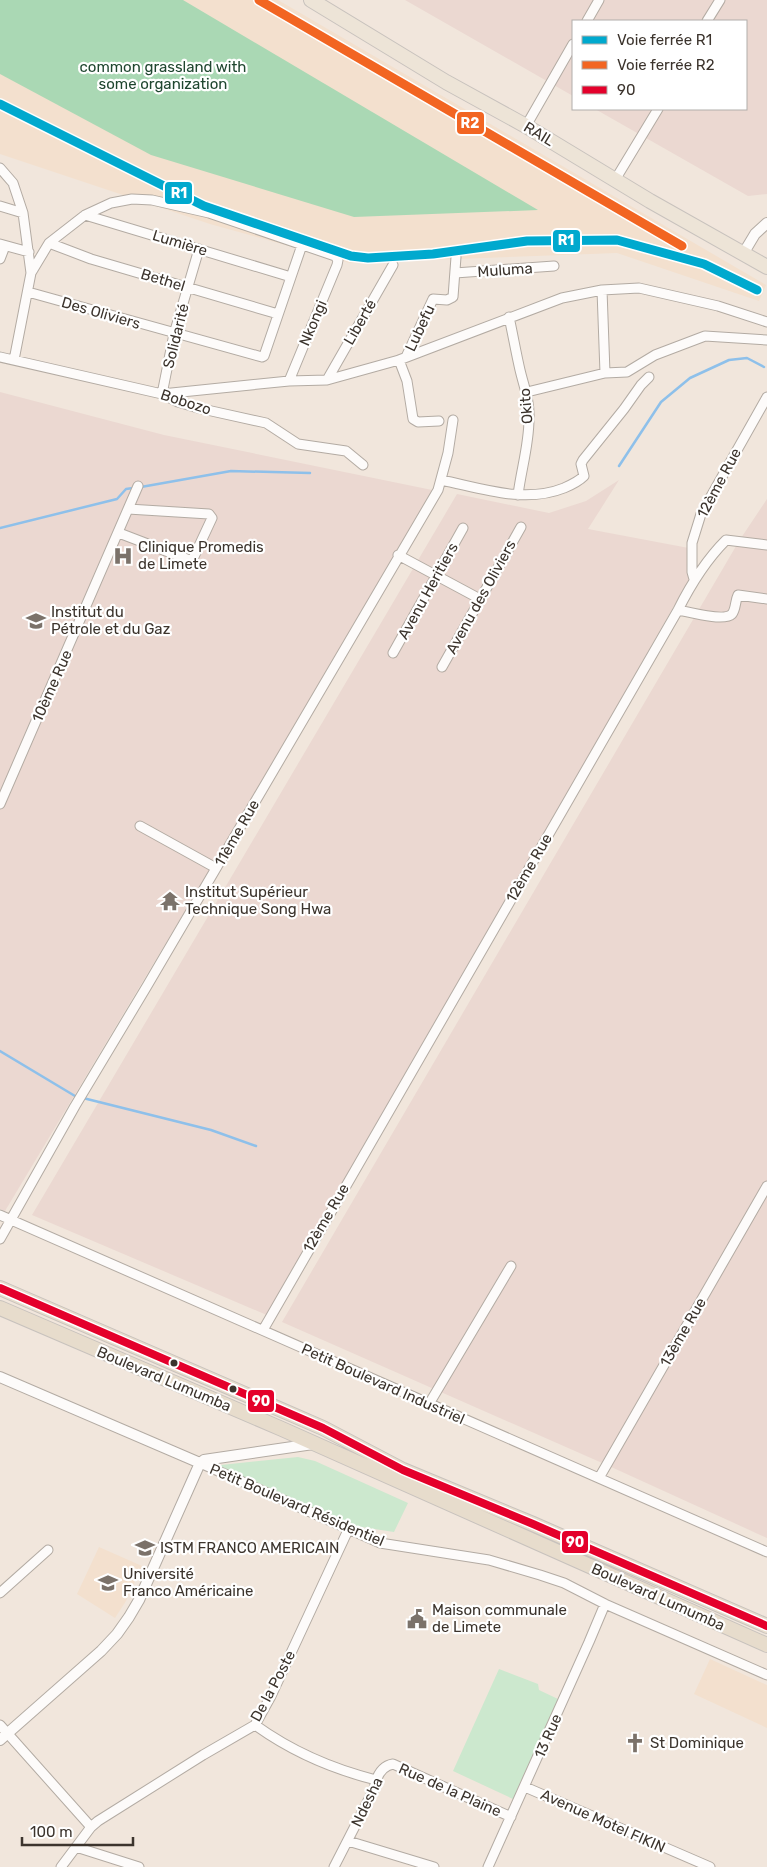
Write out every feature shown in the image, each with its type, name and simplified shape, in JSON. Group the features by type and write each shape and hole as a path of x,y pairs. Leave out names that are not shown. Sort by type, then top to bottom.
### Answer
{"highway":[{"name":"Boulevard Lumumba","path":"0,1288 323,1428 403,1470 533,1524 767,1626"},
{"name":"Boulevard Lumumba","path":"0,1308 767,1645"}],"main road":[{"name":"RAIL","path":"311,0 446,82 526,126 615,180 767,267"}],"street":[{"path":"588,20 599,0"},
{"path":"708,20 720,0"},
{"path":"526,126 572,46"},
{"path":"615,180 657,110"},
{"path":"0,168 13,183 23,213 31,273 14,360"},
{"path":"31,273 50,243 85,215 111,203 132,199 152,200 209,213 302,246 264,356 174,334"},
{"path":"0,206 23,213"},
{"name":"Lumière","path":"85,215 291,277"},
{"path":"743,254 755,234 767,224"},
{"name":"Bethel","path":"50,243 91,258 278,314"},
{"path":"0,259 3,245 29,252"},
{"name":"Nkongi","path":"289,381 338,265 338,260 335,256 302,246"},
{"name":"Solidarité","path":"162,394 174,334 199,249"},
{"name":"Lubefu","path":"403,359 433,299 447,300 453,297 456,257"},
{"name":"Liberté","path":"327,380 394,265"},
{"name":"Muluma","path":"456,273 554,266"},
{"path":"162,394 289,381 327,380 403,359 562,298 602,290 639,288 718,306 767,322"},
{"path":"602,290 605,373"},
{"name":"Des Oliviers","path":"28,292 174,334"},
{"name":"Okito","path":"509,317 520,371 527,392 529,420 518,495"},
{"path":"527,392 605,373 627,372 656,355 705,336 767,340"},
{"name":"Bobozo","path":"0,357 162,394 178,402 198,408 266,423 298,444 346,451 363,465"},
{"path":"403,359 413,419 418,422 439,421"},
{"path":"441,480 518,495 535,496 550,493 582,479 584,473 581,464 583,460 641,385 649,378"},
{"name":"12ème Rue","path":"263,1330 678,610 694,579 692,572 692,543 700,514 767,397"},
{"name":"11ème Rue","path":"0,1239 85,1088 438,490 448,453 453,420"},
{"name":"10ème Rue","path":"0,804 138,486"},
{"path":"119,533 192,561 212,518 209,514 128,510"},
{"name":"Avenu des Oliviers","path":"442,667 520,527"},
{"name":"Avenu Heritiers","path":"393,653 462,528"},
{"path":"694,579 714,552 726,540 767,545"},
{"path":"398,556 480,599"},
{"path":"678,610 721,618 732,614 738,596 767,599"},
{"path":"140,826 216,868"},
{"name":"13ème Rue","path":"599,1478 767,1186"},
{"name":"Petit Boulevard Industriel","path":"0,1215 767,1552"},
{"path":"429,1404 510,1266"},
{"name":"Petit Boulevard Résidentiel","path":"0,1377 380,1543 489,1560 540,1575 767,1675"},
{"path":"4,1737 101,1651 117,1634 139,1600 200,1463 209,1458 313,1444"},
{"name":"De la Poste","path":"61,1867 91,1827 203,1755 254,1725 272,1696 349,1528"},
{"path":"0,1593 48,1550"},
{"name":"13 Rue","path":"488,1867 605,1604"},
{"path":"0,1725 4,1737 91,1827"},
{"path":"254,1725 278,1742 334,1768 376,1780"},
{"name":"Rue de la Plaine","path":"388,1765 393,1764 511,1817"},
{"name":"Ndesha","path":"334,1867 374,1789 376,1780 388,1765"},
{"name":"Avenue Motel FIKIN","path":"525,1786 710,1867"},
{"name":"Ndesha","path":"348,1841 434,1867"},
{"path":"76,1847 139,1867"}],"shaded area":[{"path":"0,0 278,0 766,285 759,301 617,253 350,263 210,224 0,154"},
{"path":"405,0 767,0 767,194 748,196 597,110 747,110 747,20 572,20 572,95"},
{"path":"0,392 164,435 437,491 5,1211 0,1209"},
{"path":"619,480 588,529 694,549 691,576 269,1316 32,1215 457,494 549,513 586,501"},
{"path":"767,499 767,1538 282,1322 739,541"},
{"name":"Université Franco Américaine","path":"99,1547 142,1566 126,1601 115,1618 77,1594"},
{"path":"710,1659 767,1685 767,1728 694,1694"}],"green space":[{"name":"common grassland with some organization","path":"0,0 183,0 538,210 354,217 151,155 0,74"},
{"path":"298,1457 315,1461 408,1503 394,1532 355,1526 220,1470 221,1465"},
{"path":"499,1669 538,1684 539,1690 558,1699 513,1799 453,1771"}],"waterway":[{"path":"619,466 661,402 690,378 729,360 747,358 764,367"},
{"path":"141,487 231,471 310,473"},
{"path":"0,528 117,499 126,489 133,488"},
{"path":"0,1051 75,1096 211,1130 256,1146"}],"railway":[{"path":"0,104 204,206 351,256 368,258 433,254 527,241 617,240 704,264 757,290"}],"rail line":[{"name":"R2","path":"259,0 682,246"},
{"name":"R1","path":"0,104 204,206 351,256 368,258 433,254 527,241 617,240 704,264 757,290"}],"transit line":[{"name":"90","path":"0,1288 323,1428 403,1470 533,1524 767,1626"}],"place":[{"name":"Clinique Promedis de Limete","path":"123,556"},
{"name":"Institut du Pétrole et du Gaz","path":"36,621"},
{"name":"Institut Supérieur Technique Song Hwa","path":"170,901"},
{"name":"ISTM FRANCO AMERICAIN","path":"145,1548"},
{"name":"Université Franco Américaine","path":"108,1583"},
{"name":"Maison communale de Limete","path":"417,1619"},
{"name":"St Dominique","path":"635,1743"}]}
